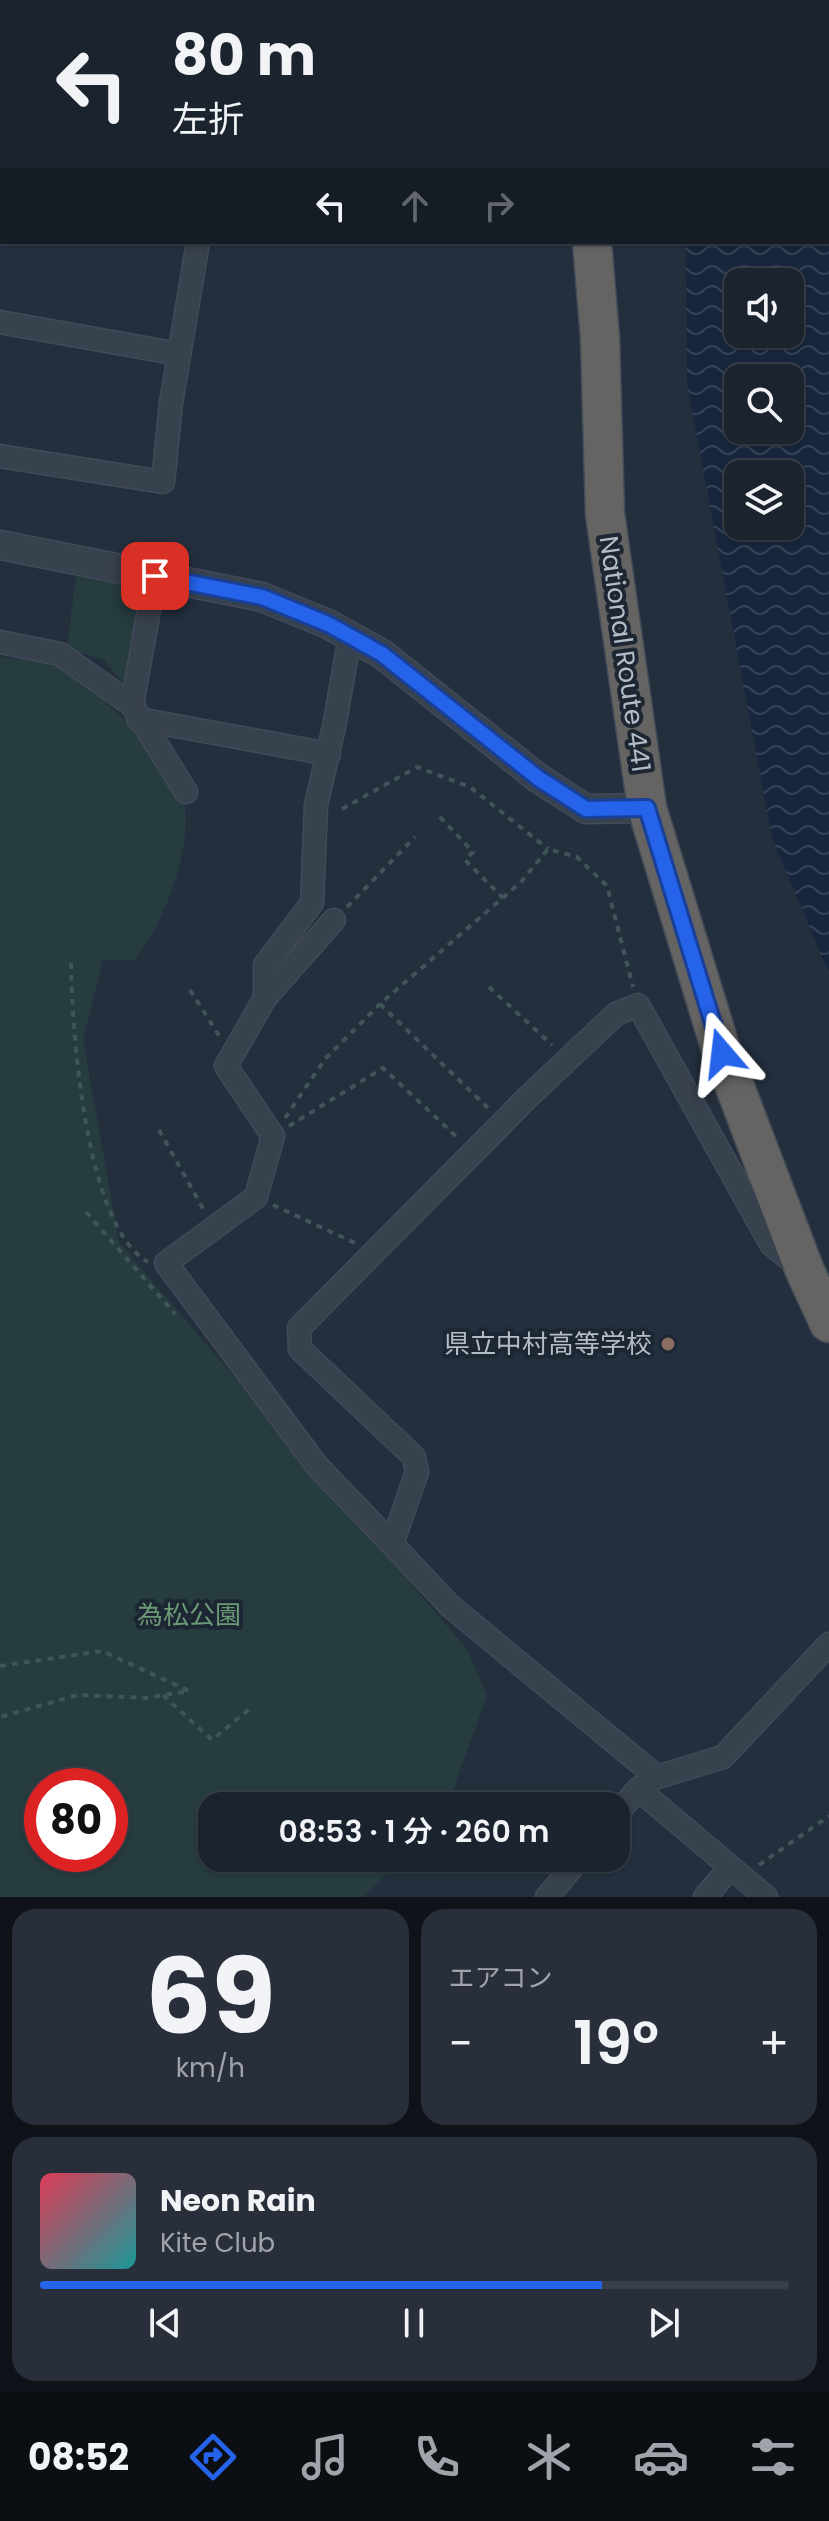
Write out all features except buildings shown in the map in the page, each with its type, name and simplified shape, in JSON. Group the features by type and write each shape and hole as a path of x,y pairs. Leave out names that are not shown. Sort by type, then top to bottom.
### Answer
{"highway":[{"name":"National Route 441","path":"592,244 600,338 605,514 647,808 722,1053 805,1271 829,1323"}],"street":[{"path":"0,456 163,482 179,354 198,244"},
{"path":"0,322 179,354"},
{"path":"0,545 262,597 350,636 382,654 538,778 586,809 647,808"},
{"path":"135,712 155,576"},
{"path":"265,998 265,965 312,903 316,805 329,754 350,636"},
{"path":"0,642 60,654 135,712 186,792"},
{"path":"135,712 329,754"},
{"path":"334,920 265,998 226,1066 273,1136 256,1197 166,1263 318,1467 450,1606 647,1783 736,1872 766,1897"},
{"path":"392,1544 417,1472 414,1457 300,1349 299,1328 503,1122 616,1014 638,1005 771,1244 805,1271"},
{"path":"630,1801 647,1783 723,1757 829,1644"},
{"path":"547,1897 568,1872"},
{"path":"705,1897 736,1872"}],"path":[{"path":"342,809 417,767 470,787 548,849 577,857 607,886 638,1005"},
{"path":"440,817 473,852 465,860 503,898"},
{"path":"334,920 415,837"},
{"path":"273,1136 325,1059 380,1004 503,898 548,849"},
{"path":"71,963 72,1031 96,1166 113,1225 135,1255 151,1264 166,1263"},
{"path":"489,987 568,1061"},
{"path":"190,990 232,1056"},
{"path":"380,1004 503,1122"},
{"path":"273,1136 383,1068 473,1152"},
{"path":"159,1130 215,1228"},
{"path":"256,1197 374,1252"},
{"path":"0,1666 102,1651 189,1691 146,1698 78,1695 0,1717"},
{"path":"163,1695 212,1740 251,1708"},
{"path":"736,1872 829,1816"}],"green space":[{"path":"76,575 144,586 129,680 122,681 104,660 67,648"},
{"name":"為松公園","path":"0,657 60,667 92,690 152,751 180,791 185,806 184,845 165,907 135,960 103,960 83,1039 119,1242 467,1649 487,1696 452,1792 198,1792 198,1872 389,1872 363,1897 0,1897"}],"water":[{"path":"686,244 829,244 829,973 772,838 687,383"}],"place":[{"name":"県立中村高等学校","path":"668,1344"}],"route":[{"path":"155,576 262,597 328,624 382,654 538,778 586,809 647,808 722,1053"}]}
